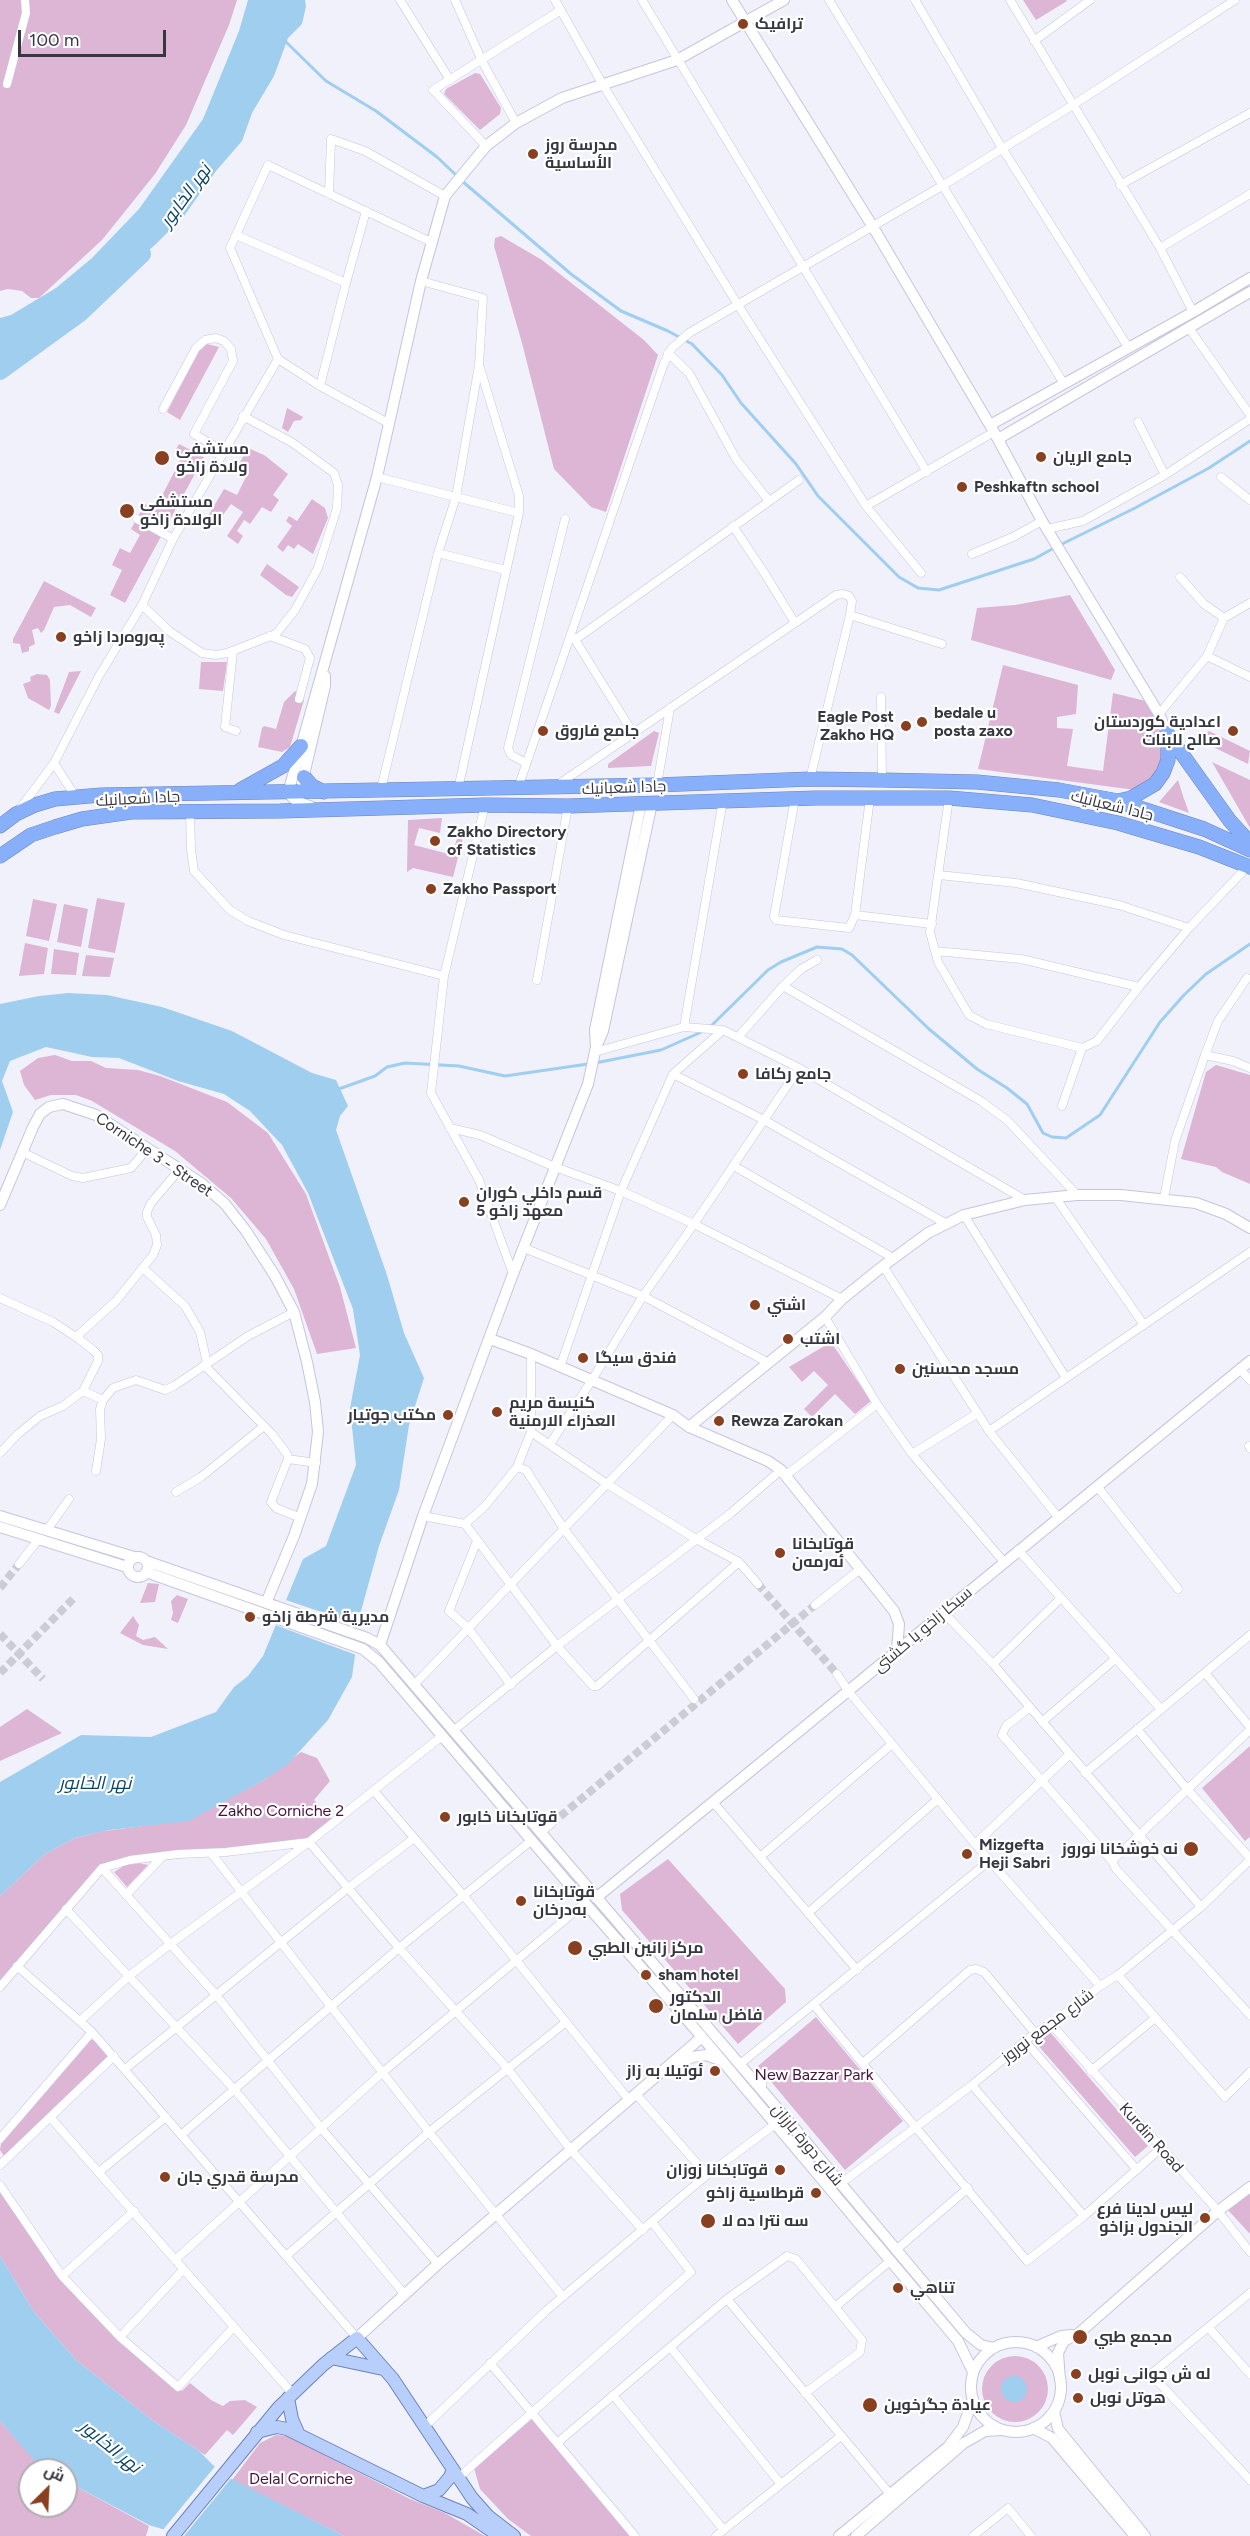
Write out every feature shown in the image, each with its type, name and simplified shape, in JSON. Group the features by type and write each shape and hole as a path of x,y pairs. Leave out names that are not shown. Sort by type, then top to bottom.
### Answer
{"highway":[{"path":"1116,801 1144,792 1163,773 1169,746 1167,732"},
{"path":"1167,732 1230,821 1250,843"},
{"path":"232,794 283,766 301,746"},
{"path":"304,777 312,786 324,792"},
{"name":"جادا شعبانيك","path":"0,826 16,814 55,799 75,796 294,795 381,789 657,785 810,779 882,780 976,782 1059,790 1116,801 1204,829 1250,850"},
{"name":"جادا شعبانيك","path":"0,856 32,835 82,819 131,812 279,812 485,805 568,806 795,798 949,798 1032,805 1118,823 1198,847 1249,866"}],"main road":[{"path":"732,0 873,227 994,432 1046,528 1159,714 1167,732"},
{"path":"294,795 301,746 324,673 377,477 421,281 445,196 483,150 516,123 562,98 677,60 784,0"},
{"path":"994,432 1064,384 1250,278"},
{"path":"994,432 1189,328 1250,292"},
{"path":"279,812 294,795 304,777 325,686 324,673"},
{"path":"294,795 321,810"},
{"path":"380,1646 423,1516 513,1274 588,1084 595,1050 595,1030 646,803"},
{"name":"Corniche 3 - Street","path":"0,1205 40,1114 49,1107 63,1104 96,1115 201,1183 225,1204 246,1231 275,1276 294,1312 302,1338 315,1402 318,1432 312,1484 301,1518 266,1603"},
{"path":"689,1427 825,1317 842,1299 893,1258 945,1223 964,1215 1025,1200 1121,1195 1164,1198 1211,1208 1250,1228"},
{"path":"490,1339 592,1380 673,1416 689,1427 768,1461 783,1473 894,1611 899,1624 897,1651"},
{"name":"سیکا زاخو یا گشتى","path":"599,1902 713,1802 1250,1361"},
{"path":"0,1516 46,1530 131,1562"},
{"path":"0,1527 38,1540 131,1562 142,1557 146,1566 142,1576 133,1576 131,1562"},
{"path":"146,1566 266,1603 279,1612 363,1649 380,1662 442,1736 536,1837"},
{"path":"146,1566 279,1612 368,1638 380,1646 453,1731 536,1837"},
{"name":"شارع دورة بارزان","path":"536,1837 599,1902 970,2338 981,2345 994,2348"},
{"name":"شارع دورة بارزان","path":"536,1837 594,1914 702,2037 889,2262 958,2341 973,2372"},
{"path":"173,2536 253,2436 290,2396 438,2264 702,2037"},
{"path":"666,2068 706,2055 721,2060"},
{"path":"856,2536 964,2443 985,2431 1014,2431 1033,2428 1041,2424 1054,2411 1060,2391 1058,2353 1064,2341 1078,2334 1218,2211 1250,2187"},
{"path":"1036,2347 1061,2336 1078,2334"},
{"path":"357,2338 385,2369 480,2508 513,2536"},
{"path":"1004,2430 984,2418 973,2399 971,2388 973,2372 980,2361 994,2348 1015,2342 1036,2347 1052,2361 1060,2380"},
{"path":"331,2358 385,2369"},
{"path":"290,2396 292,2419 299,2435"},
{"path":"839,2536 948,2447 963,2427 973,2399"},
{"path":"1054,2411 1058,2429 1145,2536"},
{"path":"253,2436 277,2427 287,2429 423,2496 467,2514 499,2536"},
{"path":"1033,2428 1052,2438 1135,2536"},
{"path":"423,2496 439,2490 456,2473"}],"street":[{"path":"8,84 26,13 26,0"},
{"path":"400,0 450,80"},
{"path":"455,0 482,61 516,123"},
{"path":"555,0 603,85 738,305 866,506 921,573"},
{"path":"642,0 927,472"},
{"path":"829,0 1064,384"},
{"path":"915,0 1002,148 1128,347"},
{"path":"1010,0 1160,248 1193,312"},
{"path":"518,788 574,638 670,350 689,333 942,186 1235,0"},
{"path":"1034,41 1085,1"},
{"path":"483,150 433,90 561,10"},
{"path":"1120,185 1250,113"},
{"path":"328,194 331,139 365,151 445,196"},
{"path":"390,424 320,386 278,359 230,248 268,165 431,242"},
{"path":"1160,248 1250,194"},
{"path":"320,386 366,212"},
{"path":"236,235 346,283"},
{"path":"381,789 438,553 456,497 479,365 483,297 421,281"},
{"path":"972,554 1013,537 1083,521 1165,475 1250,418 1189,328"},
{"path":"163,409 196,348 205,340 216,338 224,341 231,349 233,361 194,434 223,451"},
{"path":"670,350 689,373 736,459 769,501"},
{"path":"16,814 54,763 99,676 142,605 173,539 278,359"},
{"path":"458,789 519,513 519,496 479,365"},
{"path":"142,605 169,631 201,653 216,655 233,651 276,634 286,623 323,559 337,508 338,485 334,473 293,443 243,416"},
{"path":"1138,422 1165,475"},
{"path":"866,506 994,432"},
{"path":"377,477 519,513"},
{"path":"1221,477 1250,500"},
{"path":"574,638 799,480"},
{"path":"137,519 173,539"},
{"path":"526,764 511,756 508,748 565,519"},
{"path":"733,526 795,623"},
{"path":"438,553 505,570"},
{"path":"1180,577 1204,604 1224,618"},
{"path":"555,786 836,595 849,596 852,601 850,615 810,779"},
{"path":"1159,714 1207,656 1224,618 1250,603"},
{"path":"850,615 942,644"},
{"path":"270,636 305,649 310,658 299,699"},
{"path":"574,638 633,733"},
{"path":"233,651 225,728 236,731"},
{"path":"1207,656 1250,677"},
{"path":"881,698 882,780"},
{"path":"657,785 670,708"},
{"path":"54,763 75,796"},
{"path":"795,798 774,917 776,920 849,928 854,920 870,798"},
{"path":"949,798 930,932 942,970 969,1016 986,1024 1082,1048 1097,1041 1138,987 1189,928 1249,866"},
{"path":"688,1027 723,800"},
{"path":"485,805 444,976 435,1040 431,1093 479,1180 513,1274"},
{"path":"537,980 568,806"},
{"path":"190,812 194,871 230,910 248,921 284,934 444,976"},
{"path":"939,875 1016,883 1119,905 1189,928"},
{"path":"854,920 932,924"},
{"path":"935,951 1022,959 1138,987"},
{"path":"739,1036 783,986 801,969 817,960"},
{"path":"1164,1198 1176,1141 1205,1055 1218,1021 1247,978"},
{"path":"783,986 981,1101 1008,1121 1077,1196"},
{"path":"595,1050 688,1027 720,1029 739,1036 799,1068 1025,1200"},
{"path":"560,1367 621,1191 673,1074 720,1029"},
{"path":"1062,1106 1082,1048"},
{"path":"1205,1055 1233,1061 1250,1068"},
{"path":"550,1444 643,1296 734,1167 799,1068"},
{"path":"673,1074 764,1120 945,1223"},
{"path":"450,1128 480,1134 555,1167 621,1191 694,1224 842,1299"},
{"path":"22,1152 72,1176 82,1178 131,1168 148,1148"},
{"path":"734,1167 893,1258"},
{"path":"76,1337 116,1301 144,1269 157,1245 156,1235 147,1212 180,1169"},
{"path":"1055,1197 1144,1325"},
{"path":"964,1215 1066,1378"},
{"path":"524,1248 643,1296 767,1362"},
{"path":"989,1431 1250,1252"},
{"path":"883,1266 989,1431 1058,1517"},
{"path":"144,1269 185,1306 200,1332 206,1364 287,1454 288,1459 271,1502 276,1508 301,1518"},
{"path":"0,1299 53,1323 76,1337 98,1355 95,1368 83,1390 63,1406 40,1416 0,1453"},
{"path":"96,1471 101,1439 99,1418 103,1400 113,1388 131,1380 165,1390 248,1336 294,1312"},
{"path":"825,1317 877,1404 912,1454 1004,1562"},
{"path":"465,1524 485,1506 517,1467 531,1432 531,1354"},
{"path":"1240,1369 1250,1380"},
{"path":"83,1390 103,1400"},
{"path":"453,1731 617,1599 877,1404"},
{"path":"912,1454 978,1413"},
{"path":"414,1685 673,1416"},
{"path":"176,1492 201,1477 264,1426"},
{"path":"531,1432 607,1484 696,1539 739,1562 758,1584"},
{"path":"288,1459 316,1463"},
{"path":"517,1467 526,1470 564,1529 694,1699"},
{"path":"1097,1486 1178,1588"},
{"path":"46,1530 69,1499"},
{"path":"423,1516 465,1524 557,1646 593,1686 597,1686 739,1562"},
{"path":"19,1564 38,1540"},
{"path":"477,1541 449,1611 468,1628 511,1685"},
{"path":"1018,1550 1161,1709"},
{"path":"815,1605 859,1570"},
{"path":"993,1664 1060,1599"},
{"path":"944,1613 993,1664 1200,1907"},
{"path":"1085,1773 1250,1635"},
{"path":"1042,1722 1115,1659"},
{"path":"1112,1861 1250,1729 1205,1673"},
{"path":"837,1674 849,1692 989,1861 1100,1986"},
{"path":"1029,1708 1006,1726 1002,1735 1112,1861 1116,1869 1250,2015"},
{"path":"1137,1729 1250,1859"},
{"path":"80,2021 129,1976 309,1842 442,1736"},
{"path":"760,1857 892,1744"},
{"path":"975,1844 1069,1755"},
{"path":"374,1791 464,1896 566,2022 707,2175"},
{"path":"808,1913 938,1799"},
{"path":"713,1802 857,1970"},
{"path":"182,2135 399,1948 551,1824"},
{"path":"125,2069 348,1888 413,1839"},
{"path":"0,1987 102,1868 130,1860 309,1842"},
{"path":"309,1842 399,1948 507,2068 571,2150 643,2230"},
{"path":"211,1853 429,2132 563,2297"},
{"path":"126,1895 163,1856"},
{"name":"شارع مجمع نوروز","path":"840,2184 972,2085 1035,2032 1051,2024 1118,1975 1200,1907 1250,1859"},
{"path":"739,2065 989,1861"},
{"path":"102,1868 217,1996 321,2128 438,2264"},
{"path":"175,2260 383,2072 585,1903"},
{"path":"66,1909 234,2089 405,2295"},
{"path":"17,1966 92,2032 114,2056 357,2338"},
{"path":"862,2063 970,1970 976,1969 984,1972 1035,2032"},
{"path":"1118,1975 1225,2097 1250,2072"},
{"path":"813,2005 1027,2261 1084,2216 1160,2149"},
{"path":"1091,2071 1155,2018"},
{"path":"286,2256 429,2132 566,2022"},
{"name":"Kurdin Road","path":"1051,2024 1160,2149 1218,2211 1250,2253"},
{"path":"0,2139 92,2032"},
{"path":"1025,2041 1137,2170"},
{"path":"0,2165 114,2056"},
{"path":"762,2091 762,2080 765,2076"},
{"path":"972,2085 1084,2216"},
{"path":"50,2117 134,2211 290,2396"},
{"path":"99,2172 166,2117"},
{"path":"424,2427 563,2297 707,2175 774,2125"},
{"path":"0,2185 62,2276 120,2337 178,2386 233,2328"},
{"path":"896,2250 968,2188"},
{"path":"62,2276 134,2211"},
{"path":"456,2473 532,2412 691,2272 652,2222"},
{"path":"557,2444 727,2299 787,2256 796,2259 862,2340 862,2346 854,2357 805,2393"},
{"path":"835,2307 889,2262"},
{"path":"120,2337 183,2270"},
{"path":"1250,2293 1151,2374 1250,2480"},
{"path":"727,2299 890,2494"},
{"path":"1209,2328 1250,2374"},
{"path":"671,2348 780,2483"},
{"path":"490,2363 635,2536"},
{"path":"613,2395 723,2529"},
{"path":"716,2536 841,2436"},
{"path":"973,2536 1008,2508 1031,2536"}],"green space":[{"path":"0,0 237,0 229,25 186,125 155,174 102,240 39,298 31,298 22,291 8,289 0,291"},
{"path":"1023,0 1066,0 1067,1 1036,20"},
{"path":"475,73 480,74 501,108 500,114 480,130 444,94 446,89"},
{"path":"501,236 542,260 644,340 658,355 606,512 591,507 554,469 522,343 494,246 495,238"},
{"path":"207,344 219,347 180,420 167,412 199,351"},
{"path":"287,408 303,417 301,420 294,421 288,432 282,428"},
{"path":"179,444 204,457 125,603 110,595 122,570 112,565 120,548 130,553 140,535 131,529 145,504 155,509 182,457 174,453"},
{"path":"248,448 264,455 288,474 273,495 279,500 271,512 262,507 250,524 244,520 237,531 243,536 238,544 227,536 243,512 231,504 215,526 207,518 224,489 237,495 246,477 235,471"},
{"path":"312,499 325,508 328,518 313,554 298,544 294,549 288,545 283,552 277,547 292,526 286,521 289,516 297,521"},
{"path":"267,564 299,587 292,597 260,575"},
{"path":"44,581 96,608 91,617 70,605 54,607 44,630 41,633 38,628 32,630 35,644 29,647 29,651 22,653 20,644 13,643 13,639"},
{"path":"1070,595 1115,670 1111,680 971,640 977,608 1015,605"},
{"path":"201,662 227,662 223,691 199,689"},
{"path":"1003,665 1078,685 1076,714 1057,717 1057,728 1073,729 1067,766 1103,771 1113,693 1146,701 1167,738 1164,764 1153,781 1135,790 978,769"},
{"path":"81,671 59,714 54,712 69,672"},
{"path":"37,674 47,675 50,680 51,706 49,710 28,698 23,684 31,681 30,677"},
{"path":"295,691 304,700 290,747 282,752 258,747 262,728 264,726 276,729 284,702"},
{"path":"654,731 659,733 651,766 608,768 608,764"},
{"path":"1209,731 1250,751 1248,764 1201,741 1198,737"},
{"path":"1212,762 1250,780 1250,828"},
{"path":"1178,780 1183,796 1189,813 1159,802"},
{"path":"442,818 440,833 419,828 414,845 452,855 458,835 463,838 453,877 413,868 407,872 408,820"},
{"path":"97,898 125,903 115,953 88,948"},
{"path":"33,899 57,904 49,941 26,936"},
{"path":"64,904 88,909 81,947 57,942"},
{"path":"25,943 48,948 44,974 19,976"},
{"path":"54,949 79,953 76,975 51,974"},
{"path":"86,955 114,958 110,977 82,976"},
{"path":"55,1055 72,1061 91,1061 106,1068 138,1070 160,1076 227,1102 268,1133 306,1194 340,1287 356,1348 317,1354 294,1289 266,1239 231,1198 175,1151 92,1101 76,1095 51,1095 35,1100 24,1085 20,1071 38,1058"},
{"path":"1216,1065 1250,1075 1250,1184 1216,1167 1181,1159 1206,1072"},
{"path":"831,1342 871,1401 855,1414 835,1394 812,1417 804,1409 828,1385 814,1371 802,1382 789,1367"},
{"path":"148,1583 159,1584 155,1602 140,1603"},
{"path":"177,1595 188,1599 178,1623 171,1620 173,1613 171,1601"},
{"path":"133,1616 139,1625 136,1636 143,1640 155,1637 168,1649 143,1645 120,1633"},
{"path":"27,1709 62,1733 0,1761 0,1727"},
{"path":"1250,1746 1250,1837 1245,1841 1202,1788"},
{"name":"Zakho Corniche 2","path":"301,1752 317,1758 330,1781 314,1800 335,1822 309,1842 102,1868 0,1987 0,1896 45,1854 75,1838 104,1831 188,1820 264,1780"},
{"path":"668,1859 785,1989 786,2002 738,2044 622,1910 620,1894"},
{"path":"127,1864 148,1865 127,1887 114,1872"},
{"name":"New Bazzar Park","path":"816,2017 903,2121 845,2170 758,2066"},
{"path":"1050,2032 1148,2146 1135,2157 1036,2043"},
{"path":"91,2040 95,2040 110,2056 4,2156 0,2150 1,2144"},
{"path":"0,2185 62,2276 120,2337 182,2391 190,2383 211,2400 223,2406 230,2401 245,2400 257,2407 233,2435 227,2430 205,2455 152,2420 76,2360 34,2312 0,2256"},
{"path":"1250,2190 1250,2234 1227,2209"},
{"path":"1008,2356 1022,2356 1034,2361 1043,2370 1048,2389 1046,2402 1039,2413 1022,2422 1008,2422 996,2417 987,2408 982,2396 982,2382 987,2370 996,2361"},
{"path":"532,2419 633,2536 531,2536 508,2519 480,2489 474,2468"},
{"path":"0,2421 33,2458 18,2458 18,2518 78,2518 78,2488 149,2526 146,2536 0,2536"},
{"name":"Delal Corniche","path":"276,2435 288,2436 410,2499 445,2513 485,2536 344,2536 232,2480 260,2443"}],"water":[{"name":"نهر الخابور","path":"248,0 305,0 306,6 302,24 288,38 274,76 252,113 242,141 216,171 184,216 156,244 104,290 0,369 0,318 11,315 56,288 92,258 139,209 203,119 239,31"},
{"name":"نهر الخابور","path":"68,993 107,995 162,1007 232,1031 312,1073 336,1080 348,1106 340,1116 336,1130 387,1275 404,1333 424,1378 409,1425 399,1490 379,1546 361,1611 352,1677 328,1720 288,1764 264,1780 189,1821 109,1830 75,1838 45,1854 0,1896 0,1782 81,1735 151,1737 216,1712 234,1687 248,1676 263,1656 303,1559 326,1546 356,1465 350,1408 360,1355 353,1309 308,1193 282,1145 250,1111 224,1094 178,1081 119,1058 92,1057 46,1047 10,1061 2,1081 13,1112 0,1150 0,1004"},
{"name":"نهر الخابور","path":"0,2256 34,2312 76,2360 152,2420 199,2451 222,2474 344,2536 185,2536 149,2525 78,2487 78,2458 32,2458 0,2421"},
{"path":"1014,2376 1024,2379 1027,2389 1024,2399 1014,2402 1004,2399 1001,2389 1004,2379"}],"pier":[{"path":"286,1600 362,1626 359,1656 275,1625"},
{"path":"217,2464 233,2476 184,2536 162,2531"}],"waterway":[{"path":"284,40 326,81 376,111 437,157 457,176"},
{"path":"462,181 571,274 621,311 692,344 722,375 741,403 796,464 818,496 899,577 918,588 939,590 1034,559 1054,548"},
{"name":"نهر الخابور","path":"0,371 80,313 142,254"},
{"path":"1060,545 1209,468 1250,441"},
{"path":"711,1026 768,970 781,962 817,947 842,949 852,955 929,1029 977,1069 1027,1104 1043,1133 1052,1137 1066,1138 1100,1115 1160,1022 1184,995 1206,974 1250,944"},
{"path":"595,1063 661,1050 706,1030"},
{"path":"336,1090 375,1076 387,1067 405,1063 459,1066 505,1076 588,1064"}],"tunnel":[{"path":"0,1588 19,1564"},
{"path":"758,1584 837,1674"},
{"path":"0,1673 75,1597"},
{"path":"551,1824 815,1605"},
{"path":"0,1634 43,1679"}],"place":[{"name":"ترافیک","path":"743,24"},
{"name":"مدرسة روز الأساسية","path":"533,154"},
{"name":"جامع الريان","path":"1041,457"},
{"name":"مستشفى ولادة زاخو","path":"162,458"},
{"name":"Peshkaftn school","path":"962,487"},
{"name":"مستشفى الولادة زاخو","path":"127,511"},
{"name":"په‌روه‌ردا زاخو","path":"61,637"},
{"name":"bedale u posta zaxo","path":"922,722"},
{"name":"Eagle Post Zakho HQ","path":"906,726"},
{"name":"جامع فاروق","path":"543,731"},
{"name":"اعدادية كوردستان صالح للبنات","path":"1233,731"},
{"name":"Zakho Directory of Statistics","path":"435,841"},
{"name":"Zakho Passport","path":"431,889"},
{"name":"جامع ركافا","path":"743,1074"},
{"name":"قسم داخلي كوران معهد زاخو 5","path":"464,1202"},
{"name":"اشتي","path":"755,1305"},
{"name":"اشتب","path":"788,1339"},
{"name":"فندق سيگا","path":"583,1358"},
{"name":"مسجد محسنين","path":"900,1369"},
{"name":"كنيسة مريم العذراء الارمنية","path":"497,1412"},
{"name":"مکتب جوتیار","path":"448,1415"},
{"name":"Rewza Zarokan","path":"719,1421"},
{"name":"قوتابخانا ئه‌رمه‌ن","path":"780,1553"},
{"name":"مديرية شرطة زاخو","path":"250,1617"},
{"name":"قوتابخانا خابور","path":"445,1817"},
{"name":"نه خوشخانا نوروز","path":"1191,1849"},
{"name":"Mizgefta Heji Sabri","path":"967,1854"},
{"name":"قوتابخانا به‌درخان","path":"521,1901"},
{"name":"مركز زانين الطبي","path":"575,1948"},
{"name":"sham hotel","path":"646,1975"},
{"name":"الدكتور فاضل سلمان","path":"656,2006"},
{"name":"ئوتيلا به زاز","path":"715,2071"},
{"name":"قوتابخانا زوزان","path":"780,2170"},
{"name":"مدرسة قدري جان","path":"165,2177"},
{"name":"قرطاسية زاخو","path":"816,2193"},
{"name":"ليس لدينا فرع الجندول بزاخو","path":"1205,2218"},
{"name":"سه نترا ده لا","path":"708,2221"},
{"name":"تناهي","path":"898,2288"},
{"name":"مجمع طبي","path":"1080,2337"},
{"name":"له ش جوانى نوبل","path":"1076,2374"},
{"name":"هوتل نوبل","path":"1078,2398"},
{"name":"عيادة جگرخوين","path":"870,2405"}]}
